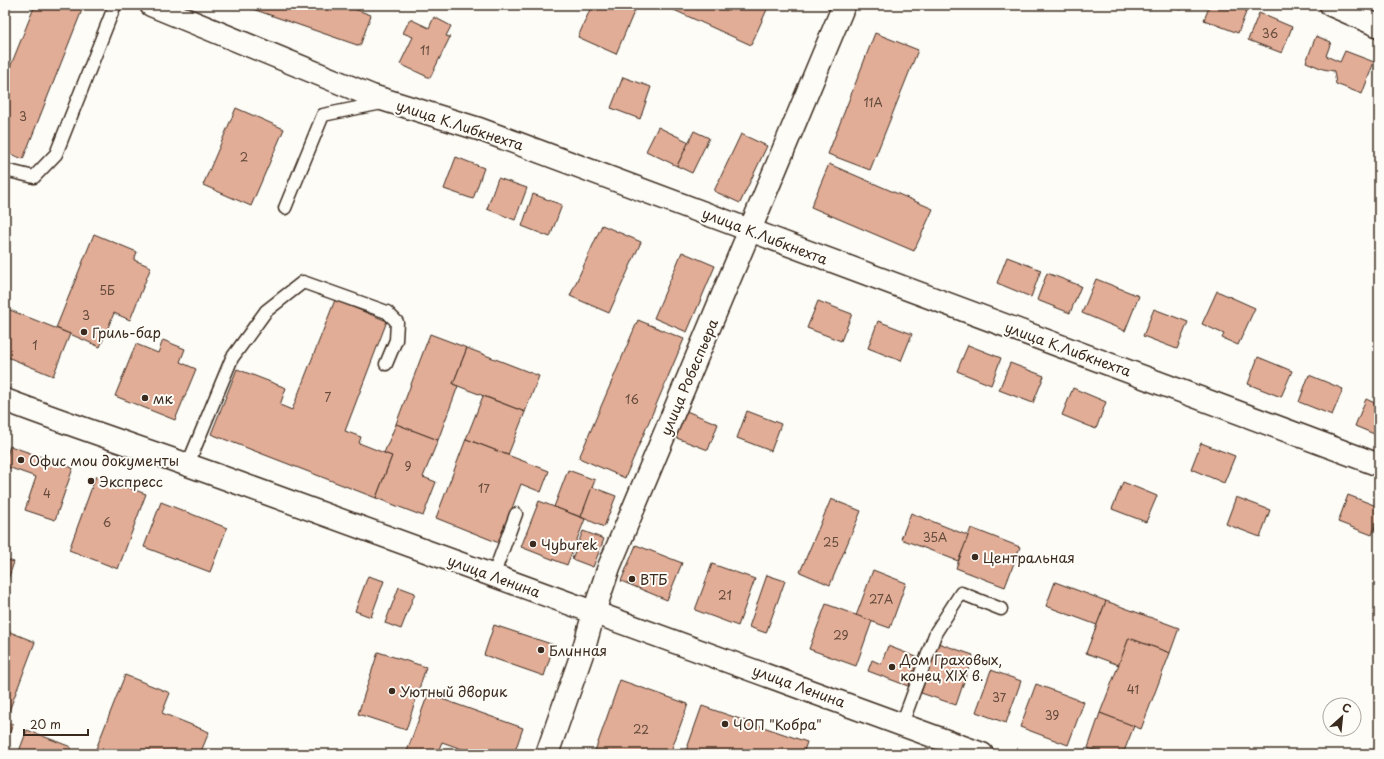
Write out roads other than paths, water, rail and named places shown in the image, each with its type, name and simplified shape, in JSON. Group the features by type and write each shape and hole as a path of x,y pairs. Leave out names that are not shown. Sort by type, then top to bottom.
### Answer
{"street":[{"name":"улица К.Либкнехта","path":"151,5 372,96 479,129 1379,466"},
{"name":"улица Робеспьера","path":"547,754 584,648 609,567 844,5"},
{"path":"1331,5 1379,26"},
{"name":"улица Ленина","path":"5,400 60,421 188,464 982,754"}],"lane":[{"path":"5,170 34,177 56,154 115,5"},
{"path":"285,208 323,116 389,102"},
{"path":"188,464 232,358 266,311 303,282 387,312 397,322 396,340 386,364"},
{"path":"493,576 516,514"},
{"path":"902,724 936,632 961,593 1001,609"}],"place":[{"name":"Гриль-бар","path":"84,332"},
{"name":"мк","path":"145,398"},
{"name":"Офис мои документы","path":"21,460"},
{"name":"Экспресс","path":"91,481"},
{"name":"Чуburek","path":"533,544"},
{"name":"Центральная","path":"975,557"},
{"name":"ВТБ","path":"632,579"},
{"name":"Блинная","path":"541,650"},
{"name":"Дом Граховых, конец XIX в.","path":"892,667"},
{"name":"Уютный дворик","path":"392,691"},
{"name":"ЧОП \"Кобра\"","path":"725,724"}]}
